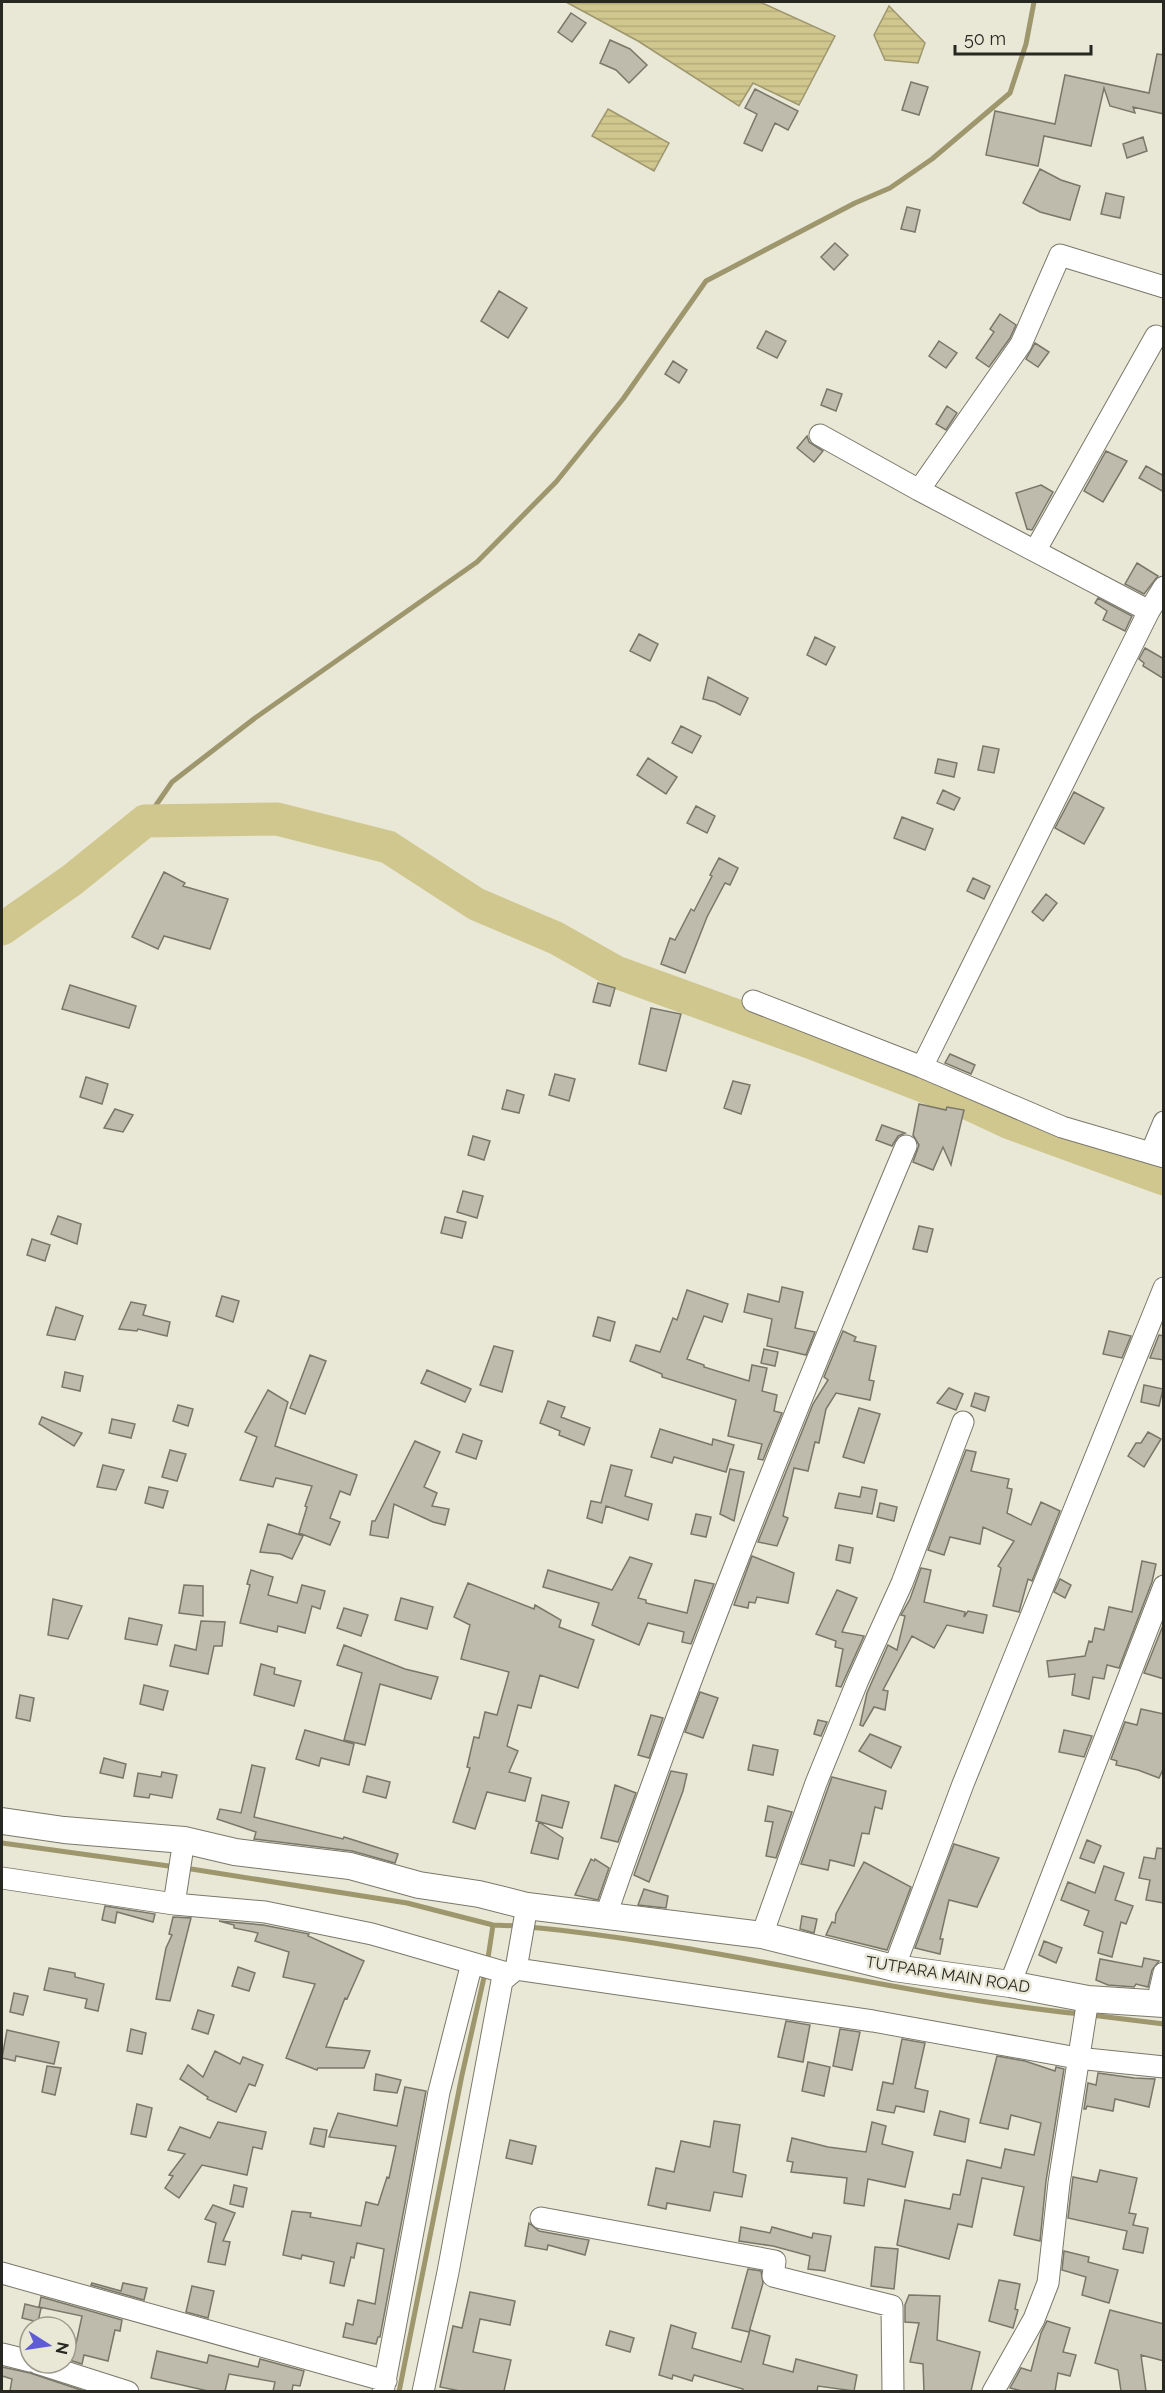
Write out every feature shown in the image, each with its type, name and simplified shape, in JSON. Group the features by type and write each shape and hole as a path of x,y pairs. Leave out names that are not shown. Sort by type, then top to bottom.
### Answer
{"street":[{"path":"919,490 1021,344 1060,255 1164,287"},
{"path":"1035,551 1156,336"},
{"path":"820,435 1149,611"},
{"path":"922,1067 1149,611 1164,587"},
{"path":"753,1001 922,1067 1062,1127 1157,1155 1164,1122"},
{"path":"606,1915 654,1774 733,1569 906,1146"},
{"path":"894,1968 963,1784 1164,1288"},
{"path":"762,1935 816,1783 858,1680 902,1583 963,1422"},
{"path":"1010,1984 1164,1586"},
{"name":"TUTPARA MAIN ROAD","path":"2,1821 64,1830 184,1840 235,1852 350,1866 419,1885 479,1894 527,1906 762,1935 894,1968 1010,1984 1088,1999 1160,2004"},
{"path":"174,1904 184,1840"},
{"path":"2,1878 174,1904 265,1912 372,1934 472,1963 513,1972 873,2021 1077,2058 1164,2067"},
{"path":"423,2391 448,2272 502,1981 513,1972 527,1906"},
{"path":"2,2273 385,2386 439,2092 472,1963"},
{"path":"1160,2004 1164,1973"},
{"path":"993,2391 1034,2319 1048,2283 1077,2058 1088,1999"},
{"path":"541,2218 775,2261 773,2276 892,2306 893,2391"},
{"path":"2,2355 18,2358"},
{"path":"76,2375 128,2391"}],"shaded area":[{"path":"566,2 760,2 835,36 799,105 753,83 739,106 638,41"},
{"path":"889,6 925,43 918,63 885,60 874,35"},
{"path":"608,109 669,143 654,171 592,136"}],"building":[{"path":"571,13 586,23 572,42 558,32"},
{"path":"610,40 630,49 647,65 629,83 616,70 600,63"},
{"path":"1157,54 1164,55 1164,114 1133,107 1135,113 1110,106 1104,88 1091,146 1044,136 1038,166 986,155 995,111 1055,124 1065,75 1149,93"},
{"path":"911,82 928,87 919,115 902,110"},
{"path":"755,89 798,111 788,130 775,123 762,151 744,143 757,114 745,108"},
{"path":"1143,137 1147,151 1127,158 1123,144"},
{"path":"1040,169 1061,180 1080,186 1070,220 1040,212 1023,203"},
{"path":"1106,193 1124,197 1120,218 1101,214"},
{"path":"907,207 920,210 915,232 901,229"},
{"path":"835,243 848,255 834,270 821,257"},
{"path":"499,291 527,308 508,338 481,321"},
{"path":"1000,314 1016,325 1010,338 989,367 976,358 994,332 990,329"},
{"path":"766,331 786,341 777,358 757,348"},
{"path":"939,341 957,353 946,368 929,356"},
{"path":"1035,343 1049,352 1038,367 1026,359"},
{"path":"673,361 687,370 679,383 665,374"},
{"path":"827,389 842,394 836,411 821,405"},
{"path":"947,406 957,413 946,430 936,424"},
{"path":"807,436 809,442 823,451 814,462 797,448"},
{"path":"1106,451 1127,461 1103,502 1084,491"},
{"path":"1146,466 1164,476 1164,492 1139,478"},
{"path":"1041,485 1053,492 1032,530 1027,529 1016,493"},
{"path":"1137,563 1158,576 1144,594 1125,584"},
{"path":"1098,598 1132,616 1125,631 1103,620 1107,611 1095,603"},
{"path":"639,634 658,644 650,661 630,651"},
{"path":"815,637 835,647 826,665 807,655"},
{"path":"1145,648 1164,659 1164,679 1143,666 1144,663 1139,659"},
{"path":"708,677 748,698 740,715 715,702 703,699"},
{"path":"681,726 701,736 692,753 672,743"},
{"path":"983,746 999,749 994,773 978,770"},
{"path":"648,758 677,777 666,794 637,775"},
{"path":"938,759 957,763 954,777 935,773"},
{"path":"943,790 960,798 954,810 937,803"},
{"path":"1074,792 1104,808 1084,844 1055,828"},
{"path":"696,806 715,816 707,833 687,823"},
{"path":"902,817 933,829 925,850 894,838"},
{"path":"719,858 738,868 730,885 725,883 707,917 685,973 661,964 670,938 675,940 691,909 694,911"},
{"path":"164,872 185,883 183,886 228,899 210,949 164,936 158,949 132,937"},
{"path":"973,878 990,886 984,899 967,891"},
{"path":"1046,894 1057,903 1043,921 1032,912"},
{"path":"598,983 615,988 610,1006 593,1002"},
{"path":"70,985 136,1006 129,1028 62,1009"},
{"path":"651,1008 681,1014 666,1071 639,1064"},
{"path":"950,1054 975,1065 971,1074 945,1063"},
{"path":"555,1074 575,1079 569,1101 549,1095"},
{"path":"86,1077 108,1084 102,1104 80,1097"},
{"path":"733,1081 750,1085 741,1114 724,1108"},
{"path":"507,1090 524,1095 519,1113 502,1109"},
{"path":"919,1104 946,1110 947,1107 964,1110 951,1165 943,1147 933,1170 913,1162 919,1145 913,1135"},
{"path":"115,1109 133,1115 123,1132 104,1128"},
{"path":"882,1125 905,1133 898,1136 892,1146 876,1140"},
{"path":"473,1136 490,1141 484,1160 468,1155"},
{"path":"463,1191 483,1196 477,1218 457,1212"},
{"path":"58,1216 81,1224 77,1244 51,1234"},
{"path":"445,1217 466,1222 462,1238 441,1233"},
{"path":"919,1226 933,1229 927,1252 913,1249"},
{"path":"32,1239 50,1245 45,1261 27,1255"},
{"path":"782,1287 803,1292 795,1328 815,1332 806,1355 767,1346 772,1319 744,1312 748,1294 779,1302"},
{"path":"687,1290 728,1304 722,1322 704,1316 687,1359 704,1365 704,1367 749,1381 752,1365 767,1368 762,1391 777,1395 774,1411 782,1413 763,1460 758,1459 762,1444 728,1436 736,1400 662,1377 662,1374 630,1361 636,1345 660,1352 673,1318 677,1320"},
{"path":"222,1296 239,1301 233,1322 216,1316"},
{"path":"131,1302 146,1305 143,1315 170,1322 167,1336 138,1329 137,1331 119,1329"},
{"path":"56,1307 83,1316 75,1340 47,1335"},
{"path":"598,1317 615,1322 610,1341 593,1336"},
{"path":"843,1331 856,1337 854,1341 876,1346 869,1380 874,1381 870,1400 836,1393 826,1409 819,1443 815,1442 808,1471 794,1468 783,1516 788,1518 777,1546 758,1542 813,1404 828,1380 824,1377"},
{"path":"1109,1331 1131,1336 1122,1358 1103,1354"},
{"path":"1159,1335 1164,1336 1164,1360 1150,1358"},
{"path":"494,1346 513,1351 502,1392 480,1385"},
{"path":"764,1349 778,1352 775,1366 761,1363"},
{"path":"310,1355 326,1361 305,1414 290,1408"},
{"path":"427,1370 471,1389 465,1402 421,1383"},
{"path":"65,1372 83,1376 80,1391 62,1387"},
{"path":"1144,1385 1163,1389 1159,1406 1141,1402"},
{"path":"949,1388 963,1394 956,1410 937,1403"},
{"path":"268,1390 288,1402 275,1446 357,1475 350,1495 340,1491 330,1518 340,1522 330,1545 299,1533 312,1486 276,1478 273,1487 240,1480 257,1437 245,1432"},
{"path":"975,1393 989,1397 985,1411 971,1406"},
{"path":"548,1401 565,1407 561,1417 590,1428 584,1445 559,1435 560,1431 540,1423"},
{"path":"178,1405 193,1409 188,1426 173,1421"},
{"path":"859,1408 880,1414 864,1463 843,1457"},
{"path":"42,1417 82,1433 74,1446 39,1424"},
{"path":"112,1419 135,1424 131,1438 109,1433"},
{"path":"660,1429 712,1445 713,1439 734,1445 726,1472 674,1457 672,1463 651,1457"},
{"path":"1148,1432 1161,1439 1144,1467 1128,1456 1136,1443 1141,1443"},
{"path":"463,1434 482,1441 476,1459 456,1452"},
{"path":"415,1441 440,1452 424,1487 437,1493 432,1506 449,1509 445,1525 394,1504 388,1538 370,1535 372,1521 375,1521"},
{"path":"170,1450 186,1454 177,1481 162,1477"},
{"path":"966,1450 976,1452 971,1471 1009,1479 1007,1488 1012,1489 1007,1513 1031,1525 1041,1502 1060,1511 1032,1581 1028,1579 1019,1612 993,1606 1001,1568 998,1566 1014,1541 983,1527 980,1544 950,1537 944,1555 928,1550"},
{"path":"103,1465 124,1470 116,1490 97,1487"},
{"path":"611,1465 632,1470 625,1496 652,1504 648,1520 606,1506 602,1523 587,1518 591,1501 601,1503"},
{"path":"730,1469 744,1472 734,1521 720,1514"},
{"path":"149,1487 168,1491 163,1508 145,1503"},
{"path":"862,1487 877,1490 872,1514 835,1508 839,1493 860,1497"},
{"path":"880,1503 897,1507 894,1521 877,1517"},
{"path":"696,1514 711,1517 706,1537 691,1534"},
{"path":"268,1524 303,1536 292,1559 280,1554 260,1552"},
{"path":"839,1545 853,1548 850,1563 836,1560"},
{"path":"752,1556 794,1573 788,1603 757,1597 755,1603 749,1602 748,1608 734,1605"},
{"path":"630,1557 652,1564 638,1598 646,1600 646,1603 687,1613 695,1580 714,1584 691,1644 682,1642 684,1632 648,1623 639,1645 592,1625 599,1603 543,1587 548,1570 612,1590"},
{"path":"1142,1561 1156,1564 1152,1582 1119,1668 1107,1665 1104,1679 1093,1677 1089,1699 1072,1695 1075,1674 1049,1677 1047,1661 1085,1656 1089,1641 1092,1642 1095,1628 1104,1630 1109,1607 1132,1612"},
{"path":"921,1568 931,1570 924,1602 965,1612 964,1617 968,1611 987,1615 983,1633 947,1625 934,1648 912,1636 883,1690 888,1691 885,1710 874,1707 863,1726 860,1725 867,1693 888,1645 897,1650 905,1616 901,1615 910,1599"},
{"path":"251,1570 273,1577 268,1595 297,1603 302,1585 325,1591 320,1609 312,1606 305,1633 278,1626 277,1632 240,1623 250,1585 247,1584"},
{"path":"1060,1579 1071,1585 1065,1598 1054,1592"},
{"path":"468,1583 534,1609 535,1605 561,1620 559,1627 594,1640 578,1688 540,1675 531,1708 518,1705 507,1746 518,1751 509,1772 531,1778 525,1801 487,1792 475,1829 453,1822 470,1768 467,1767 474,1737 479,1738 485,1712 497,1715 509,1672 461,1659 470,1625 454,1617"},
{"path":"184,1585 203,1586 203,1616 179,1613"},
{"path":"837,1590 857,1598 842,1632 864,1636 841,1687 836,1686 843,1649 835,1647 836,1641 816,1634"},
{"path":"401,1598 433,1607 427,1629 395,1620"},
{"path":"53,1599 82,1606 68,1639 48,1635"},
{"path":"344,1608 368,1615 361,1636 337,1628"},
{"path":"129,1618 162,1625 157,1645 125,1639"},
{"path":"201,1621 225,1622 222,1646 214,1646 208,1674 170,1666 175,1645 196,1650"},
{"path":"1164,1623 1164,1679 1144,1673"},
{"path":"344,1645 405,1669 438,1677 431,1699 380,1684 365,1745 344,1740 362,1673 337,1665"},
{"path":"261,1664 275,1668 274,1674 301,1681 294,1706 254,1695"},
{"path":"144,1685 168,1691 163,1710 140,1704"},
{"path":"700,1692 718,1698 703,1738 685,1732"},
{"path":"20,1695 34,1698 30,1721 16,1718"},
{"path":"1141,1709 1164,1714 1164,1767 1159,1778 1116,1765 1117,1761 1111,1759 1125,1722 1137,1725"},
{"path":"651,1715 663,1718 649,1758 638,1755"},
{"path":"818,1720 827,1722 821,1736 814,1734"},
{"path":"305,1730 354,1744 349,1765 321,1758 319,1766 296,1759"},
{"path":"1064,1730 1092,1736 1084,1757 1059,1752"},
{"path":"870,1734 901,1747 891,1768 859,1751"},
{"path":"753,1745 778,1750 773,1775 748,1770"},
{"path":"104,1758 126,1764 123,1778 100,1773"},
{"path":"252,1765 265,1768 254,1817 343,1839 344,1837 398,1854 395,1863 352,1851 254,1839 256,1832 217,1819 220,1809 241,1813"},
{"path":"671,1771 687,1774 683,1791 649,1882 634,1875"},
{"path":"162,1772 177,1775 172,1798 150,1794 149,1798 134,1796 138,1773 161,1777"},
{"path":"367,1776 390,1782 386,1798 363,1792"},
{"path":"832,1777 886,1791 882,1809 875,1807 869,1834 862,1833 854,1866 830,1860 828,1870 801,1864"},
{"path":"615,1785 636,1793 618,1842 601,1838"},
{"path":"542,1795 569,1802 562,1828 536,1821"},
{"path":"768,1806 792,1812 776,1858 766,1856 773,1822 765,1821"},
{"path":"539,1822 563,1838 558,1859 531,1853"},
{"path":"1087,1840 1101,1846 1094,1863 1080,1858"},
{"path":"954,1844 999,1858 977,1907 949,1900 940,1939 943,1939 940,1954 915,1948"},
{"path":"1157,1848 1164,1849 1164,1903 1146,1900 1150,1880 1139,1878 1144,1857 1155,1859"},
{"path":"591,1859 609,1868 598,1900 575,1895"},
{"path":"864,1862 911,1887 887,1950 826,1935 832,1922 835,1923 836,1914"},
{"path":"1104,1866 1124,1873 1115,1900 1133,1906 1126,1924 1121,1922 1112,1957 1098,1953 1103,1932 1084,1925 1089,1911 1061,1900 1068,1882 1095,1893"},
{"path":"644,1889 668,1896 666,1908 638,1905"},
{"path":"105,1906 155,1914 153,1922 117,1912 115,1923 102,1920"},
{"path":"802,1916 817,1919 814,1933 800,1929"},
{"path":"173,1917 191,1918 170,2001 156,1999 166,1948 172,1935 169,1934"},
{"path":"219,1921 263,1925 309,1934 308,1936 364,1961 347,1999 345,1998 326,2047 370,2051 364,2068 318,2068 317,2070 286,2058 315,1984 283,1977 289,1952 255,1941 258,1933 234,1928 234,1925"},
{"path":"1044,1941 1062,1948 1056,1963 1039,1955"},
{"path":"1144,1958 1159,1961 1152,1970 1148,1987 1136,1984 1134,1987 1108,1985 1096,1980 1100,1959 1142,1967"},
{"path":"238,1967 255,1973 249,1991 232,1986"},
{"path":"49,1968 75,1973 75,1977 104,1984 98,2011 85,2008 87,1999 44,1990"},
{"path":"14,1993 28,1996 23,2015 10,2012"},
{"path":"198,2010 214,2015 208,2034 192,2029"},
{"path":"786,2021 810,2025 803,2062 778,2057"},
{"path":"131,2029 146,2033 142,2054 127,2051"},
{"path":"840,2029 860,2032 852,2070 833,2066"},
{"path":"7,2030 59,2042 54,2064 16,2056 15,2061 2,2058"},
{"path":"902,2039 925,2043 915,2088 928,2091 924,2112 896,2106 894,2113 877,2110 883,2082 893,2084"},
{"path":"215,2051 240,2064 243,2057 263,2065 255,2086 249,2084 236,2112 207,2099 208,2097 180,2079 188,2065 203,2077"},
{"path":"997,2056 1025,2061 1055,2071 1056,2067 1064,2069 1046,2181 1040,2241 1014,2235 1024,2187 982,2178 972,2227 958,2224 949,2259 897,2245 905,2200 950,2209 953,2194 960,2195 967,2160 1001,2168 1005,2149 1034,2155 1041,2123 1011,2115 1008,2129 980,2123"},
{"path":"808,2062 830,2067 824,2096 802,2091"},
{"path":"47,2066 61,2068 55,2095 42,2092"},
{"path":"1098,2073 1155,2079 1149,2107 1115,2099 1113,2111 1087,2106 1084,2109 1088,2083 1096,2085"},
{"path":"376,2074 401,2080 397,2093 374,2090"},
{"path":"405,2087 426,2091 380,2337 376,2344 343,2337 346,2323 353,2325 358,2300 375,2304 384,2249 357,2243 344,2286 330,2283 334,2262 302,2255 301,2259 283,2255 292,2211 311,2213 310,2217 361,2226 366,2202 378,2205 387,2177 389,2178 396,2146 329,2137 338,2113 397,2126"},
{"path":"137,2104 152,2108 146,2137 131,2134"},
{"path":"940,2111 969,2119 965,2142 934,2135"},
{"path":"714,2121 740,2125 733,2172 746,2175 742,2197 714,2192 710,2211 667,2203 666,2209 648,2205 656,2168 674,2172 681,2141 710,2147"},
{"path":"218,2122 266,2132 262,2149 253,2147 247,2175 202,2165 179,2198 165,2188 173,2176 169,2175 185,2154 168,2150 180,2127 210,2138"},
{"path":"872,2122 886,2126 882,2144 913,2152 905,2187 868,2179 864,2206 844,2203 847,2178 791,2172 793,2162 787,2161 792,2138 828,2147 866,2152"},
{"path":"314,2128 327,2130 324,2147 310,2144"},
{"path":"510,2140 536,2146 532,2164 506,2158"},
{"path":"1100,2170 1137,2178 1129,2213 1136,2214 1133,2225 1148,2228 1143,2253 1123,2249 1127,2231 1068,2218 1073,2177 1097,2182"},
{"path":"234,2185 247,2188 243,2207 230,2204"},
{"path":"213,2205 235,2213 223,2241 230,2242 225,2265 208,2262 216,2223 205,2219"},
{"path":"529,2223 539,2231 589,2240 585,2255 548,2245 547,2250 525,2246"},
{"path":"741,2227 770,2233 772,2227 812,2238 813,2233 831,2236 825,2271 808,2269 810,2256 773,2246 739,2241"},
{"path":"875,2247 898,2249 894,2289 871,2286"},
{"path":"1064,2251 1089,2257 1088,2262 1118,2270 1109,2303 1082,2295 1086,2277 1062,2270"},
{"path":"748,2269 761,2271 763,2283 749,2332 732,2328"},
{"path":"999,2280 1020,2284 1015,2309 1018,2310 1013,2328 989,2321"},
{"path":"92,2283 121,2291 123,2283 147,2288 144,2300 91,2285"},
{"path":"192,2286 214,2291 208,2318 186,2312"},
{"path":"470,2292 515,2301 510,2325 480,2319 473,2352 511,2360 504,2391 460,2391 440,2387 453,2326 462,2328"},
{"path":"909,2295 940,2296 937,2340 980,2352 971,2391 924,2391 923,2364 910,2362 919,2323 905,2322 905,2305"},
{"path":"41,2297 122,2320 120,2331 115,2330 108,2361 84,2355 82,2364 78,2363 78,2335 82,2316 39,2307"},
{"path":"25,2304 41,2308 40,2315 23,2315"},
{"path":"1110,2310 1164,2324 1164,2361 1141,2355 1146,2391 1121,2391 1118,2370 1095,2363"},
{"path":"1047,2321 1070,2328 1063,2352 1076,2355 1070,2376 1058,2373 1055,2391 1022,2391 1010,2388 1021,2368 1031,2371 1041,2333"},
{"path":"671,2325 696,2333 692,2348 741,2362 750,2330 770,2336 763,2364 793,2372 796,2359 857,2375 854,2391 818,2386 817,2391 743,2391 743,2389 694,2375 692,2381 673,2375 672,2379 659,2375"},
{"path":"610,2331 634,2338 630,2352 606,2345"},
{"path":"157,2351 207,2363 209,2355 258,2367 260,2359 304,2371 300,2386 293,2385 292,2391 273,2391 275,2382 229,2374 225,2391 208,2391 151,2378"},
{"path":"2,2367 18,2370 18,2375 36,2375 84,2391 10,2391 12,2379 2,2376"}],"waterway":[{"path":"145,821 172,782 255,718 477,562 556,482 623,399 706,281 855,203 890,188 932,159 1010,93 1026,44 1034,2"},
{"path":"2,929 72,880 145,821 277,819 388,847 476,904 556,938 616,972 812,1043 965,1102 1010,1123 1164,1179"},
{"path":"2,1843 176,1867"},
{"path":"185,1868 407,1903 493,1925 519,1926"},
{"path":"488,1958 493,1925"},
{"path":"528,1927 667,1945 942,1995 1081,2014"},
{"path":"399,2392 462,2075 485,1973"},
{"path":"1091,2015 1164,2024"}]}
